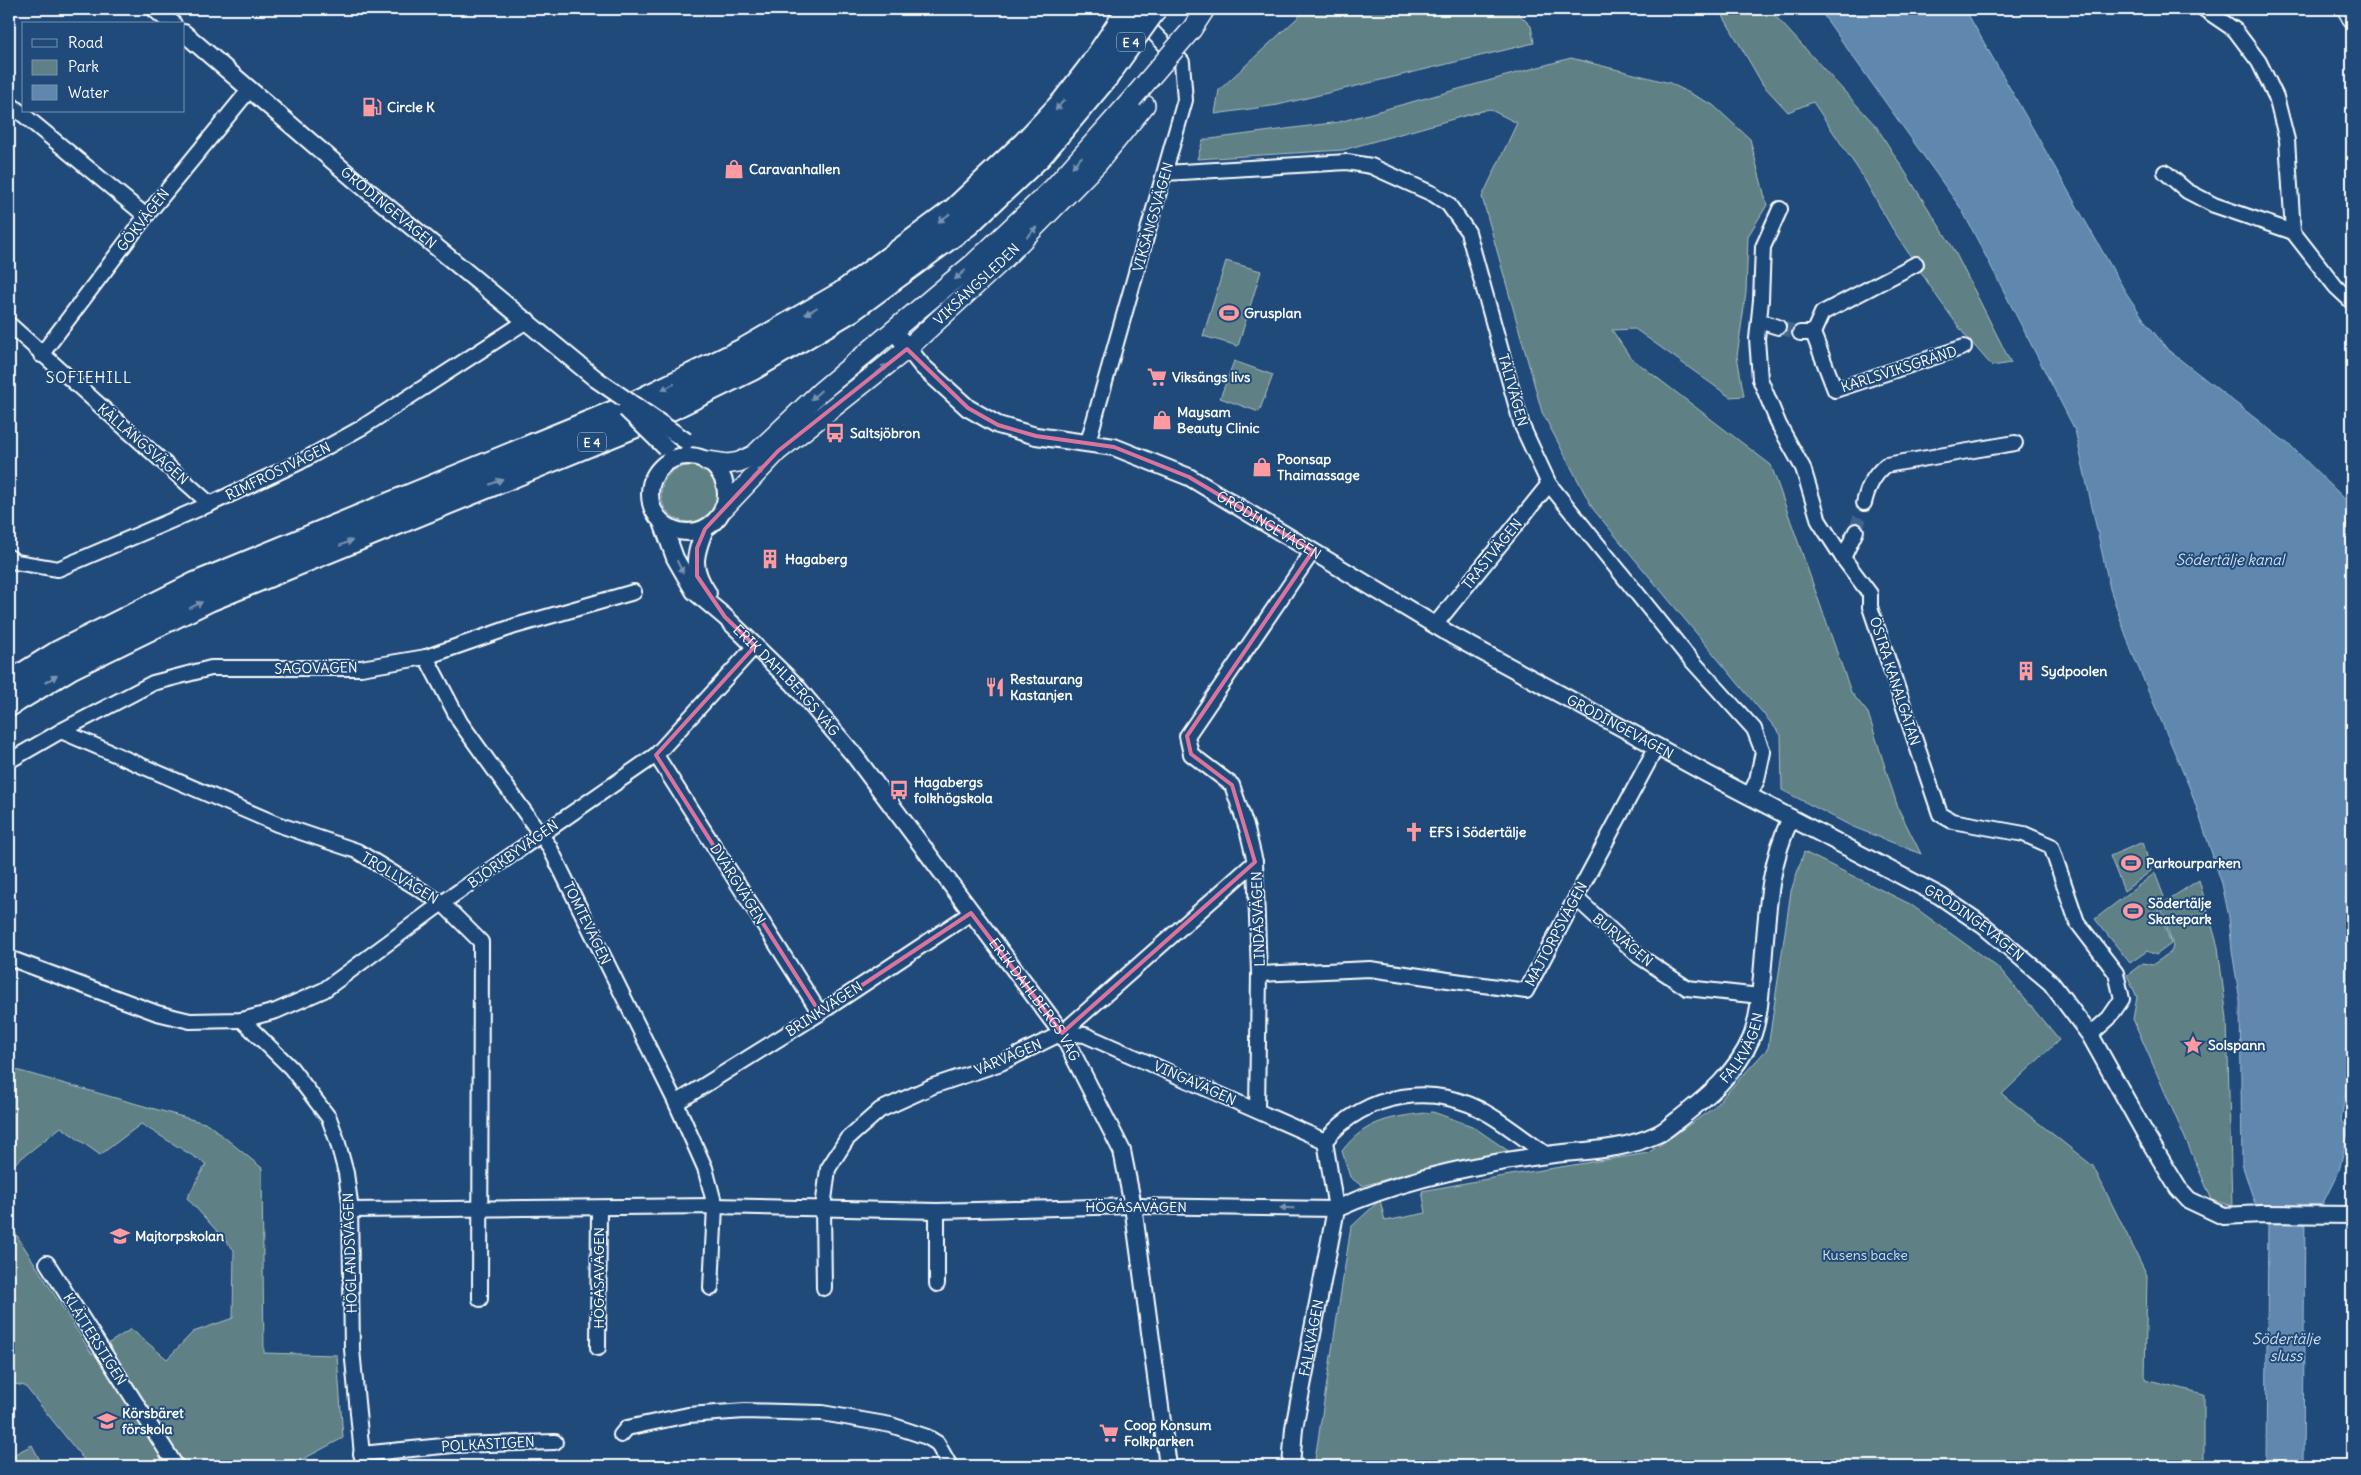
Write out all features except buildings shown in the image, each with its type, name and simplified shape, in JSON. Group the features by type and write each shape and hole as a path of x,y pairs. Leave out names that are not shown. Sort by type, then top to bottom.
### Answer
{"highway":[{"name":"E 4","path":"9,684 59,653 197,584 624,409 745,350 842,294 954,211 1025,144 1064,102 1099,71 1130,9"},
{"name":"E 4","path":"9,704 70,667 209,599 638,424 752,368 850,310 967,224 1039,156 1099,71 1154,9"}],"main road":[{"name":"VIKSÄNGSLEDEN","path":"724,508 778,452 907,349 1050,214 1098,163 1138,102 1206,9"},
{"path":"2347,9 2352,18"},
{"name":"VIKSÄNGSLEDEN","path":"704,459 727,464 739,462 754,455 820,392 976,262 1138,102"}],"street":[{"path":"155,9 171,22"},
{"name":"VIKSÄNGSVÄGEN","path":"1088,442 1185,100 1182,62 1130,9"},
{"path":"2204,9 2235,30 2259,62 2276,97 2287,140 2293,232"},
{"name":"GRÖDINGEVÄGEN","path":"185,34 355,180 528,320 596,379 665,447 663,464 652,480 650,494 654,511 662,522"},
{"name":"GÖKVÄGEN","path":"41,355 146,216 250,89"},
{"path":"9,103 146,216"},
{"name":"TÄLTVÄGEN","path":"1165,173 1347,162 1371,166 1433,194 1448,204 1468,232 1522,426 1549,484 1685,653 1754,729 1763,752 1757,780 1749,796"},
{"path":"2165,172 2187,191 2214,204 2293,232 2336,287 2352,302"},
{"name":"ÖSTRA KANALGATAN","path":"1780,210 1763,246 1757,338 1760,379 1780,425 1803,468 1819,521 1843,558 1870,594 1870,607 1940,814 1952,821 2024,834 2051,846 2077,922 2116,973 2122,999 2109,1018 2090,1035"},
{"name":"KARLSVIKSGRÄND","path":"1916,264 1822,313 1807,333 1835,390 1964,347"},
{"name":"RIMFROSTVÄGEN","path":"9,557 16,562 58,568 210,504 300,462 361,428 528,320"},
{"path":"1759,321 1778,327"},
{"name":"KÄLLÄNGSVÄGEN","path":"9,324 41,355 210,504"},
{"name":"GRÖDINGEVÄGEN","path":"894,330 922,366 968,408 998,425 1036,436 1114,447 1189,477 1435,625 1749,796 1940,896 1984,926 2051,983 2090,1035 2147,1138 2189,1200 2223,1216 2262,1214 2352,1215"},
{"name":"GRÖDINGEVÄGEN","path":"596,379 686,441 719,471 726,486 727,495 724,508"},
{"path":"1864,503 1868,486 1877,473 1886,465 2014,443"},
{"path":"663,464 675,458 687,456 704,459"},
{"name":"TRASTVÄGEN","path":"1435,625 1549,484"},
{"path":"662,522 675,530 688,532 704,529 716,521 724,508"},
{"name":"ERIK DAHLBERGS VÄG","path":"662,522 675,558 694,591 725,617 794,684 854,755 1062,1033 1122,1151 1133,1206 1168,1466"},
{"name":"ERIK DAHLBERGS VÄG","path":"704,529 697,548 695,564 697,576 725,617"},
{"path":"1843,558 1856,531"},
{"name":"LINDÅSVÄGEN","path":"1257,1110 1259,974 1256,862 1248,830 1232,785 1192,754 1187,736 1313,551"},
{"name":"SAGOVÄGEN","path":"9,761 61,731 153,683 211,668 360,668 426,658 516,626 634,592"},
{"name":"BJÖRKBYVÄGEN","path":"242,1020 276,1010 324,990 442,903 656,755 756,646"},
{"name":"TOMTEVÄGEN","path":"426,658 460,722 549,846 676,1103 705,1168 715,1206"},
{"name":"TROLLVÄGEN","path":"61,731 277,824 356,851 404,878 442,903 481,942 480,1209"},
{"name":"MAJTORPSVÄGEN","path":"1259,974 1370,969 1526,991 1657,746"},
{"name":"DVÄRGVÄGEN","path":"656,755 820,1013"},
{"name":"FALKVÄGEN","path":"1336,1209 1371,1193 1453,1171 1547,1155 1619,1148 1659,1134 1700,1102 1737,1065 1752,1037 1760,996 1772,874 1780,840 1791,818"},
{"name":"VÅRVÄGEN","path":"823,1208 828,1169 847,1139 880,1110 933,1086 1000,1063 1062,1033 1256,862"},
{"name":"BURVÄGEN","path":"1576,898 1639,956 1687,988 1760,996"},
{"name":"BRINKVÄGEN","path":"676,1103 820,1013 971,913"},
{"path":"9,958 156,1013 190,1021 242,1020"},
{"name":"HÖGLANDSVÄGEN","path":"242,1020 291,1068 329,1118 346,1173 350,1210 352,1349 362,1460"},
{"name":"VINGAVÄGEN","path":"1062,1033 1085,1036 1325,1141"},
{"path":"1325,1141 1337,1126 1372,1104 1422,1094 1452,1099 1489,1114 1547,1155"},
{"name":"FALKVÄGEN","path":"1291,1466 1294,1428 1336,1209 1325,1141"},
{"path":"711,1288 715,1206"},
{"name":"HÖGÅSAVÄGEN","path":"350,1210 715,1206 937,1211 1133,1206 1336,1209"},
{"name":"HÖGÅSAVÄGEN","path":"598,1348 599,1208"},
{"path":"823,1208 824,1288"},
{"path":"480,1209 480,1299"},
{"path":"937,1211 937,1284"},
{"name":"KLÄTTERSTIGEN","path":"47,1263 176,1466"},
{"path":"621,1435 627,1428 688,1415 745,1411 822,1413 891,1425 928,1437 937,1443 950,1466"},
{"name":"POLKASTIGEN","path":"362,1460 453,1445 555,1442"}],"highlighted area":[{"path":"907,349 968,408 998,425 1036,436 1114,447 1189,477 1313,551 1187,736 1191,754 1232,785 1255,862 1062,1033 971,913 820,1013 656,755 755,646 725,617 697,576 697,548 705,529 778,451"}],"green space":[{"path":"1307,9 1514,9 1531,26 1534,43 1278,105 1215,114 1219,90"},
{"path":"1719,9 1769,9 1876,126 1952,246 2011,363 1992,366 1964,334 1892,228 1862,175 1813,102 1788,112 1763,85"},
{"path":"1571,58 1670,83 1713,105 1750,139 1767,205 1748,236 1746,293 1737,356 1744,396 1730,397 1635,329 1612,330 1630,357 1771,465 1851,692 1868,713 1898,808 1921,854 1851,826 1782,790 1781,735 1593,509 1542,412 1482,197 1517,123 1489,109 1343,150 1197,159 1203,140 1339,122"},
{"name":"Grusplan","path":"1226,261 1261,271 1238,346 1203,336"},
{"path":"1234,361 1273,375 1259,412 1220,398"},
{"path":"689,466 700,468 709,474 715,483 717,494 715,505 709,514 700,520 689,522 678,520 669,514 663,505 661,494 663,483 669,474 678,468"},
{"name":"Parkourparken","path":"2143,842 2151,871 2124,891 2110,856"},
{"name":"Kusens backe","path":"1804,852 1910,904 2000,969 2059,1040 2002,1094 2093,1166 2147,1275 2145,1379 2204,1394 2204,1466 1314,1466 1351,1227 1380,1200 1385,1221 1426,1213 1422,1191 1648,1153 1712,1109 1768,1048 1791,891"},
{"name":"Södertälje Skatepark","path":"2155,873 2164,897 2157,903 2171,944 2156,955 2147,951 2130,963 2095,919"},
{"path":"2199,880 2218,947 2227,1019 2232,1206 2212,1200 2133,1019 2137,997 2127,975 2143,963 2152,965 2170,953 2173,946 2160,905"},
{"path":"9,1068 208,1124 262,1168 264,1353 337,1355 343,1438 290,1466 89,1466 25,1386 9,1383 9,1223 92,1354 131,1329 167,1359 193,1332 233,1318 234,1250 187,1198 206,1164 141,1124 100,1155 61,1127 9,1168"},
{"path":"1433,1112 1472,1126 1510,1152 1435,1166 1362,1186 1350,1177 1342,1151 1361,1132 1383,1121"},
{"path":"32,1445 43,1466 9,1466 9,1457"}],"water":[{"name":"Södertälje kanal","path":"1819,9 1965,9 2125,291 2145,321 2168,350 2292,447 2352,506 2352,1055 2341,1120 2349,1128 2339,1171 2322,1205 2305,1205 2303,1466 2266,1466 2268,1218 2267,1205 2255,1204 2242,1164 2240,1001 2229,917 2222,884 2191,791 2131,650 2110,589 2075,430 1962,210"}],"tunnel":[{"path":"1778,327 1800,333"},
{"path":"1856,531 1864,503"}],"place":[{"name":"Circle K","path":"372,107"},
{"name":"Caravanhallen","path":"734,169"},
{"name":"Grusplan","path":"1229,313"},
{"name":"Viksängs livs","path":"1157,377"},
{"name":"Maysam Beauty Clinic","path":"1162,420"},
{"name":"Saltsjöbron","path":"835,433"},
{"name":"Poonsap Thaimassage","path":"1262,467"},
{"name":"Hagaberg","path":"770,559"},
{"name":"Sydpoolen","path":"2026,671"},
{"name":"Restaurang Kastanjen","path":"995,687"},
{"name":"Hagabergs folkhögskola","path":"899,790"},
{"name":"EFS i Södertälje","path":"1414,832"},
{"name":"Parkourparken","path":"2131,863"},
{"name":"Södertälje Skatepark","path":"2133,911"},
{"name":"Solspann","path":"2193,1045"},
{"name":"Majtorpskolan","path":"120,1236"},
{"name":"Körsbäret förskola","path":"107,1421"},
{"name":"Coop Konsum Folkparken","path":"1109,1433"}],"district":[{"name":"SOFIEHILL","path":"89,377"}],"water label":[{"name":"Södertälje sluss","path":"2286,1346"}]}
